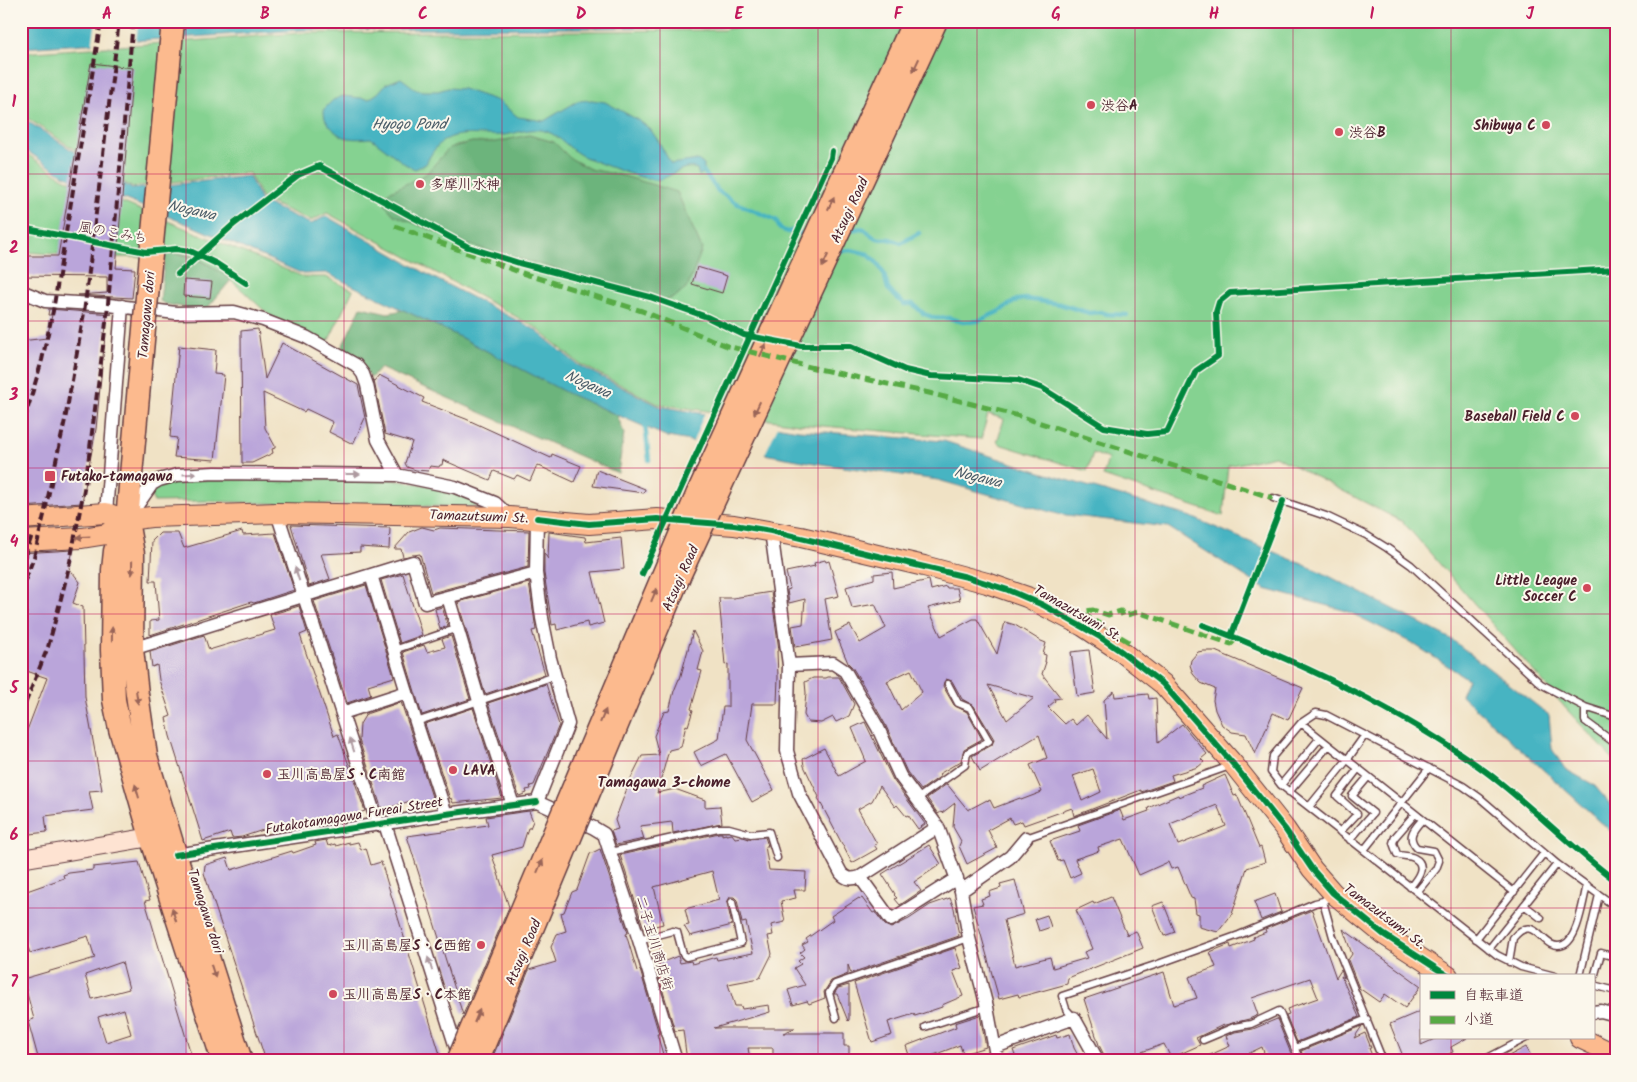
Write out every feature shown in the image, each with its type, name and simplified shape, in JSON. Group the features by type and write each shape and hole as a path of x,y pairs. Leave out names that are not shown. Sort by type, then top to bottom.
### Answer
{"highway":[{"name":"Tamagawa dori","path":"174,21 137,405 116,517 112,650 114,700 120,729 151,837 222,1061"},
{"name":"Atsugi Road","path":"459,1061 697,495 914,21"},
{"name":"Atsugi Road","path":"477,1061 680,574 936,21"},
{"name":"Tamagawa dori","path":"116,517 133,554 132,649 146,756 175,855 242,1061"}],"main road":[{"name":"Tamazutsumi St.","path":"21,519 277,514 510,517 589,524 657,519 734,525 771,531 967,577 1008,590 1043,605 1100,637 1163,684 1234,765 1285,829 1328,897 1445,974"},
{"name":"Tamazutsumi St.","path":"21,541 107,534 116,517"},
{"path":"1584,1040 1616,1055"}],"street":[{"path":"21,291 45,301 122,306 176,313 234,312 263,320 306,337 356,365 363,374 368,385 378,440 397,475"},
{"path":"116,517 122,306"},
{"path":"116,517 152,484 176,476 215,472 397,475 455,486 496,503 510,517"},
{"path":"277,514 459,1061"},
{"path":"537,518 536,573 542,618 568,724 537,802"},
{"path":"771,531 789,665 787,750 799,793 841,873 851,879 860,877 938,827"},
{"path":"132,649 412,562 425,603 536,573"},
{"path":"371,575 446,814"},
{"path":"448,597 513,805"},
{"path":"789,665 833,663 845,672 878,728 900,776 938,827 961,890 968,938 987,1007 997,1061"},
{"path":"342,712 407,692"},
{"name":"Futakotamagawa Fureai Street","path":"175,855 537,802"},
{"name":"二子玉川商店街","path":"537,802 604,834 676,1061"},
{"path":"21,859 151,837 175,855"},
{"path":"961,890 1010,856 1026,838"},
{"path":"860,877 891,920 957,878"},
{"path":"1594,1012 1601,1011 1616,1014"},
{"path":"995,1047 1074,1018 1098,1061"}],"lane":[{"path":"1273,498 1326,516 1388,548 1411,565 1541,684 1585,707 1616,717"},
{"path":"394,650 458,628"},
{"path":"416,722 555,676"},
{"path":"917,799 964,765 967,754 989,741 970,708 958,703 948,684"},
{"path":"1585,707 1585,722 1616,744"},
{"path":"1547,974 1509,962 1489,949 1282,785 1271,772 1273,756 1300,723 1312,715 1321,714 1463,786 1480,798 1557,864 1616,906"},
{"path":"1300,723 1514,892"},
{"path":"1309,807 1365,735"},
{"path":"1282,785 1320,739"},
{"path":"1289,792 1328,746"},
{"path":"1026,838 1234,765"},
{"path":"1364,850 1429,768"},
{"path":"1340,832 1357,814 1337,796 1358,769"},
{"path":"1350,840 1372,813 1352,796 1368,777"},
{"path":"1410,887 1420,874 1420,866 1416,859 1398,854 1393,843 1395,837 1415,814"},
{"path":"1417,892 1436,870 1439,862 1434,851 1417,848 1412,841 1412,833 1422,820"},
{"path":"610,852 718,828 729,828 752,834 769,832 777,858"},
{"path":"1476,939 1544,853"},
{"path":"1489,949 1557,864"},
{"path":"1509,962 1513,938 1524,929 1530,928 1538,931 1551,944 1559,946 1569,942 1574,935 1587,885"},
{"path":"1580,974 1599,895"},
{"path":"1074,1018 1066,1009 1062,996 1240,935 1328,897 1334,937 1383,1061"},
{"path":"639,940 673,931 677,932 683,954 686,957 741,943 732,902"},
{"path":"1524,905 1541,918"},
{"path":"836,1018 830,993 835,984 968,938"},
{"path":"1594,978 1601,953 1616,957"},
{"path":"1594,985 1616,991"},
{"path":"925,1027 987,1007"},
{"path":"1203,1040 1234,1027 1252,1024 1279,1011 1300,1061"},
{"path":"1295,1048 1367,1019"},
{"path":"21,1020 23,1028 21,1029"},
{"path":"1482,1061 1522,1040"}],"green space":[{"path":"763,21 1616,21 1616,762 1569,712 1403,522 1275,456 1228,466 1223,516 1103,476 1108,459 1093,453 1087,471 1002,445 997,442 1004,419 988,414 981,439 798,424 658,404 578,363 535,327 327,213 311,221 262,199 249,173 131,187 21,114 21,53 302,33 723,30"},
{"path":"529,135 554,142 570,158 590,169 624,176 677,192 702,249 688,286 675,297 664,301 611,284 469,245 394,215 386,206 385,198 389,192 426,174 449,148 472,142 496,142"},
{"path":"21,150 63,178 304,277 326,277 353,290 327,344 286,329 228,278 205,262 186,254 110,257 21,252"},
{"path":"172,253 189,256 204,262 231,280 205,311 165,304 160,301 165,255"},
{"path":"361,307 388,313 404,310 566,392 617,415 624,433 618,473 380,368 371,378 358,361 342,347"},
{"path":"386,479 440,487 487,506 288,504 206,501 154,502 151,496 156,487 177,480"}],"water":[{"path":"21,21 747,21 721,27 301,30 21,48"},
{"name":"Hyogo Pond","path":"401,78 417,90 463,89 498,101 518,117 544,121 578,101 592,100 605,102 638,120 650,129 671,164 698,160 704,165 704,172 699,176 697,169 685,168 659,180 648,179 584,157 560,139 542,130 526,130 504,135 459,135 449,138 433,151 426,164 415,169 405,164 371,138 354,139 344,137 335,132 326,121 324,109 333,100 343,96 369,99 386,84"},
{"name":"Nogawa","path":"21,117 132,189 249,176 261,201 311,224 326,216 434,278 534,329 578,365 659,406 798,430 944,441 1191,517 1321,572 1451,639 1549,715 1552,749 1565,769 1594,785 1616,811 1616,836 1461,695 1468,679 1412,643 1347,611 1265,589 1168,527 1058,514 938,480 815,463 668,437 569,394 456,335 326,273 303,274 192,226 63,175 21,147"}],"pier":[{"path":"96,21 138,21 136,43 92,46"},
{"path":"705,412 779,424 764,456 692,444"}],"building":[{"path":"91,63 133,68 116,268 135,269 132,298 78,295 107,293 107,277 21,276 21,256 58,256"},
{"path":"697,267 727,276 722,293 692,284"},
{"path":"184,280 212,282 210,298 183,296"},
{"path":"49,309 112,314 107,315 96,429 82,503 21,507 21,341 47,338 52,315 48,315"},
{"path":"258,329 265,379 282,343 358,385 365,418 353,444 329,432 333,422 306,409 304,412 263,393 265,428 275,448 272,449 273,453 252,463 242,463 241,331"},
{"path":"179,346 216,350 214,374 224,375 215,460 174,457 177,438 170,437"},
{"path":"379,375 424,398 422,402 466,419 551,458 552,454 581,466 574,482 537,465 530,481 517,475 514,479 494,471 490,480 443,460 442,465 439,467 430,466 428,471 407,467 405,463 412,442 385,434 374,381"},
{"path":"597,470 645,489 644,493 593,486"},
{"path":"291,525 390,528 389,549 360,547 360,552 321,554 330,579 309,586"},
{"path":"422,527 434,530 440,528 529,531 528,567 431,593 420,554 403,557 401,549 394,549 409,532"},
{"path":"242,531 243,535 275,533 294,590 150,635 150,621 159,620 156,581 150,581 152,541 160,533 178,533 184,548"},
{"path":"549,532 585,537 586,542 621,538 624,569 592,572 604,623 588,627 587,622 557,630 556,624 552,625 544,573 544,553 548,559"},
{"path":"73,550 69,568 80,582 73,603 83,607 85,697 102,790 89,791 93,810 45,816 47,832 21,835 21,746 47,678 21,669 21,633 27,612 21,611 21,553"},
{"path":"825,560 826,562 829,561 839,596 825,599 832,640 795,647 792,626 803,624 805,599 789,603 787,590 790,589 786,572 815,566 814,563"},
{"path":"892,572 893,588 929,580 931,590 946,586 947,588 957,588 960,600 928,608 941,636 973,619 977,619 997,654 1005,622 1015,625 1046,643 1043,654 1046,655 1046,662 1042,674 1061,698 1054,699 1055,701 1048,707 1065,724 1071,719 1076,725 1087,715 1107,739 1104,700 1114,691 1115,697 1148,694 1149,699 1156,698 1158,743 1182,724 1207,754 1201,759 1204,762 1198,767 1171,775 1173,781 1141,792 1141,790 1074,816 1072,808 1024,825 1022,821 1013,824 1010,818 988,830 997,848 967,864 959,846 961,841 953,827 955,803 938,814 927,798 947,784 968,810 987,800 990,800 994,808 1020,798 1021,800 1042,792 1030,765 1047,758 1039,735 980,771 972,756 992,745 994,739 974,706 962,699 952,681 946,679 943,686 954,705 967,712 982,739 964,749 961,761 939,774 941,776 921,790 907,772 885,724 862,683 848,663 835,632 850,625 860,643 886,628 875,604 852,608 846,587 874,579 874,574","holes":["911,670 922,692 901,710 887,681","988,685 1034,698 1007,720","1093,769 1101,792 1082,801 1073,776"]},
{"path":"403,574 422,635 400,643 381,580"},
{"path":"529,583 536,630 532,631 545,674 485,694 458,602"},
{"path":"366,585 394,677 368,685 371,695 347,703 314,601"},
{"path":"771,592 779,650 777,651 777,704 752,704 747,740 774,790 752,802 726,754 701,766 694,752 719,739 723,707 728,707 728,664 725,665 719,598 733,598"},
{"name":"玉川高島屋S・C南館","path":"299,606 307,632 300,635 334,736 338,734 365,811 327,824 310,826 309,823 288,828 287,825 273,830 272,827 242,837 232,838 230,832 203,841 170,736 166,718 171,716 159,680 157,665 152,667 150,652 204,635 209,650 275,630 270,615"},
{"path":"442,607 448,626 440,629 435,609"},
{"path":"693,631 703,651 698,670 702,671 691,709 693,710 688,726 686,725 681,747 669,750 657,793 675,789 705,800 705,807 720,806 722,823 673,833 672,822 640,826 644,839 616,845 611,831 618,829 615,820 631,778 642,756 659,755 654,736 664,712 669,711"},
{"path":"451,636 470,699 422,715 403,652 424,645 427,652 445,647 442,639"},
{"path":"1089,650 1095,693 1077,696 1071,652"},
{"path":"1215,651 1303,688 1288,720 1273,713 1255,754 1246,734 1232,732 1222,725 1215,710 1213,700 1215,689 1201,683 1193,674 1190,665 1191,660 1198,652"},
{"path":"839,677 854,704 849,716 836,722 833,717 821,723 808,722 804,715 805,682 813,678"},
{"path":"546,684 559,725 534,785 530,786 531,789 526,790 527,793 519,796 488,703"},
{"path":"401,702 434,803 413,810 410,801 382,810 359,740 360,724 366,714"},
{"path":"473,708 502,798 453,803 425,724"},
{"path":"865,722 893,780 925,824 918,829 908,815 906,816 897,805 895,807 880,786 872,801 858,809 877,844 874,845 877,849 852,863 818,798 804,766 803,759 824,748 839,776 866,761 852,728"},
{"path":"1225,775 1234,796 1237,795 1259,848 1261,847 1265,862 1247,868 1232,914 1218,932 1199,927 1199,914 1196,913 1194,899 1191,898 1178,867 1171,869 1168,862 1139,875 1123,839 1098,847 1099,851 1075,859 1081,873 1070,878 1063,860 1058,861 1050,841 1080,831 1078,825 1120,810 1124,820 1149,811 1148,808 1178,795 1179,797 1202,788 1201,786","holes":["1217,805 1226,826 1178,845 1170,824"]},
{"path":"529,811 533,821 530,828 528,828 522,847 492,855 509,907 463,1015 407,836 488,825 486,817"},
{"path":"722,833 722,835 732,834 735,838 765,837 768,846 765,846 769,870 806,872 805,890 794,890 796,898 781,901 785,922 771,925 773,935 768,936 772,954 760,978 728,984 735,1006 741,1006 742,1009 769,1005 770,1012 714,1028 795,1028 783,1033 844,1033 844,1046 849,1046 849,1059 788,1059 788,1061 773,1061 773,1048 748,1048 750,1059 736,1061 687,1061 683,1030 675,1031 655,965 678,956 680,963 691,961 692,964 716,957 717,960 753,953 746,922 742,923 737,900 734,897 730,897 727,903 732,925 690,936 684,926 689,925 685,909 719,900 712,871 654,887 663,924 644,929 620,855"},
{"name":"玉川高島屋S・C本館","path":"326,840 328,846 358,842 361,850 366,848 371,865 381,862 442,1061 266,1061 204,873 205,865 227,858 231,870 292,851 293,853 316,845 315,842"},
{"path":"929,845 941,864 914,882 921,891 900,905 882,874"},
{"path":"600,849 628,933 626,934 637,971 640,970 665,1061 491,1061 529,970 556,962 551,947 557,934 566,931 561,913 564,912 572,892 577,890 590,854"},
{"path":"139,862 150,900 145,901 193,1061 161,1061 160,1058 150,1061 39,1061 28,1021 34,1019 23,979 95,958 88,936 30,953 21,927 21,917 25,916 21,906 21,895 24,892 64,878 63,875 93,870 93,867","holes":["122,962 129,989 92,999 85,975","124,1009 131,1034 106,1042 98,1017"]},
{"path":"1015,880 1024,914 1004,920 1015,966 1050,957 1053,968 1087,958 1084,952 1092,949 1076,910 1093,902 1094,904 1111,897 1127,935 1136,931 1143,948 1068,978 1067,984 1019,997 1018,994 999,999 973,906 983,904 981,899 990,896 989,892 1001,888 1000,884"},
{"path":"1275,894 1281,912 1261,920 1254,902"},
{"path":"859,898 862,898 873,913 875,912 885,925 891,928 930,905 950,898 954,908 959,936 851,973 848,965 848,974 831,981 824,992 825,998 809,1004 807,1001 793,1005 788,990 805,985 794,968 801,964 798,961 804,957 800,953 805,949 802,945 808,942 806,939 833,920 831,916"},
{"path":"1163,902 1175,932 1164,936 1152,906"},
{"path":"1312,910 1336,978 1341,970 1344,978 1341,976 1359,1017 1297,1042 1286,1015 1289,1014 1287,1009 1318,998 1310,978 1252,998 1258,1015 1221,1026 1196,1038 1200,1045 1171,1058 1164,1044 1136,1054 1138,1061 1116,1061 1114,1055 1105,1057 1099,1045 1084,999 1164,972 1174,1005 1197,998 1189,977 1216,967 1210,952 1230,944 1231,948 1254,939 1253,937 1266,932 1265,929"},
{"path":"1047,915 1051,927 1039,931 1035,919"},
{"path":"1343,929 1420,985 1420,987 1405,1008 1385,994 1379,1002 1359,988 1348,960 1352,954"},
{"path":"955,948 962,968 953,971 963,996 942,1005 942,1007 888,1022 892,1035 872,1042 854,983"},
{"path":"849,985 848,1021 837,994 834,994 838,988"},
{"path":"1420,1011 1421,1045 1432,1040 1463,1040 1451,1047 1453,1052 1434,1061 1405,1061 1390,1024"},
{"path":"980,1015 986,1047 963,1054 960,1045 918,1061 911,1061 906,1046 956,1027 955,1023"},
{"path":"1277,1019 1294,1061 1267,1061 1262,1047 1233,1061 1197,1061 1230,1046 1226,1036 1235,1032 1253,1029"},
{"path":"1362,1026 1354,1038 1365,1033 1374,1061 1305,1061 1301,1051"},
{"path":"1070,1034 1074,1048 1081,1061 1017,1061 1013,1050 1056,1035 1057,1038"},
{"path":"1526,1047 1534,1061 1499,1061"}],"waterway":[{"path":"704,172 718,191 736,203 776,220 780,229 788,232 796,230 806,238"},
{"path":"848,231 860,228 879,239 889,239 901,243 919,233"},
{"path":"837,248 841,251 851,250 868,254 878,264 884,274 888,289 893,294 904,304 913,304 924,314 935,318 949,318 963,322 978,321 1000,311 1017,300 1026,299 1060,304 1089,313 1101,312 1127,315"},
{"path":"645,424 649,460"}],"railway":[{"path":"21,431 42,360 53,311 101,21"},
{"path":"21,591 34,557 44,515 65,420 84,313 119,21"},
{"path":"21,714 48,647 69,567 86,479 107,315 133,21"},
{"path":"21,568 32,535"}],"marked path":[{"path":"395,226 522,273 642,311 727,346 1019,416 1273,498"},
{"path":"1129,642 1083,614 1085,611 1093,610 1108,615 1121,611 1123,616 1138,612 1231,644 1234,641 1231,636"}],"cycle path":[{"path":"642,574 831,158 832,151"},
{"path":"178,274 234,224 298,175 319,166 468,247 519,263 650,297 707,317 744,335 801,346 851,346 905,370 931,376 1018,380 1042,388 1104,427 1147,434 1167,432 1196,371 1218,356 1216,312 1219,302 1230,293 1616,269"},
{"name":"風のこみち","path":"21,224 27,229 146,252 176,249 190,251 217,264 246,283"},
{"path":"1231,636 1283,501"},
{"path":"537,518 589,524 657,519 734,525 771,531 967,577 1008,590 1043,605 1100,637 1163,684 1234,765 1285,829 1312,869 1333,893 1383,934 1445,974"},
{"path":"1203,625 1312,671 1420,728 1502,784 1616,881"},
{"path":"175,855 537,802"}],"place":[{"name":"渋谷A","path":"1091,105"},
{"name":"Shibuya C","path":"1546,125"},
{"name":"渋谷B","path":"1339,132"},
{"name":"多摩川水神","path":"420,184"},
{"name":"Baseball Field C","path":"1575,416"},
{"name":"Futako-tamagawa","path":"50,476"},
{"name":"Little League Soccer C","path":"1587,588"},
{"name":"LAVA","path":"453,770"},
{"name":"玉川高島屋S・C南館","path":"267,774"},
{"name":"玉川高島屋S・C西館","path":"481,945"},
{"name":"玉川高島屋S・C本館","path":"333,994"}],"district":[{"name":"Tamagawa 3-chome","path":"664,782"}]}
